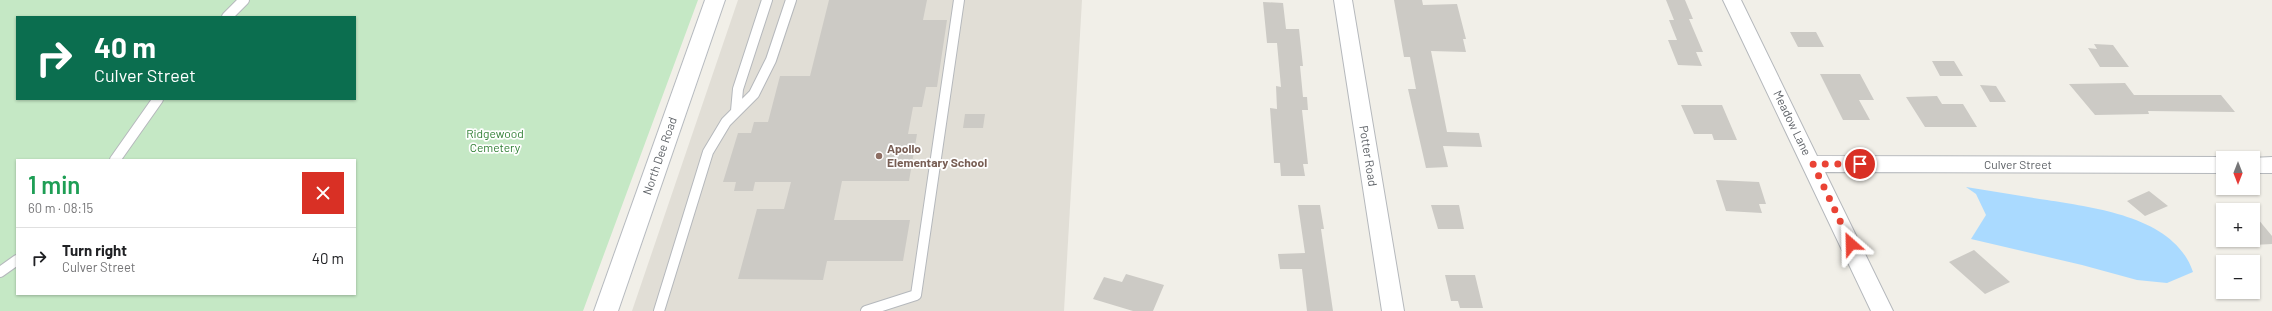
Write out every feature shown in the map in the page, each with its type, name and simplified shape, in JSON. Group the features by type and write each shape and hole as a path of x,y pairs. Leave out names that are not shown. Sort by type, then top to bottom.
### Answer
{"street":[{"name":"North Dee Road","path":"606,311 715,0"},
{"name":"Potter Road","path":"1343,0 1394,311"},
{"name":"Meadow Lane","path":"1732,0 1813,164 1882,311"},
{"name":"Culver Street","path":"1813,164 2216,165"},
{"path":"2260,165 2272,166"}],"lane":[{"path":"228,16 244,0"},
{"path":"736,111 738,89 767,0"},
{"path":"659,311 708,152 726,122 754,94 771,60 791,0"},
{"path":"866,311 916,295 959,0"},
{"path":"116,159 157,100"},
{"path":"0,272 16,261"}],"shaded area":[{"name":"Apollo Elementary School","path":"738,0 1082,0 1064,311 632,311"}],"green space":[{"name":"Ridgewood Cemetery","path":"0,0 698,0 583,311 0,311"}],"water":[{"path":"1966,187 2088,207 2132,218 2152,227 2169,239 2184,253 2193,272 2167,283 2137,280 2082,265 1971,239 1986,215 1976,194"}],"building":[{"path":"829,0 927,0 923,20 947,20 937,87 926,87 922,107 913,107 908,134 917,134 909,181 842,181 834,220 910,220 903,261 827,261 823,280 738,279 757,209 784,209 791,182 755,182 753,191 734,191 736,182 723,182 738,133 751,133 754,122 768,122 780,76 810,76"},
{"path":"1394,0 1422,0 1423,5 1457,4 1466,39 1463,39 1466,52 1431,51 1447,132 1479,133 1482,147 1443,146 1448,167 1426,168 1408,89 1416,89 1410,57 1404,57"},
{"path":"1666,0 1685,0 1693,19 1689,19 1703,52 1696,52 1702,66 1678,65 1668,40 1677,40 1669,20 1674,20"},
{"path":"1263,2 1283,3 1286,29 1299,29 1303,66 1300,66 1303,97 1307,97 1308,110 1302,110 1308,164 1303,164 1305,176 1281,176 1280,163 1274,163 1270,108 1277,109 1276,86 1281,87 1277,43 1267,43"},
{"path":"1790,32 1816,32 1824,47 1798,47"},
{"path":"2094,44 2113,45 2129,67 2100,67 2088,48 2097,49"},
{"path":"1932,61 1954,61 1963,76 1940,76"},
{"path":"1820,74 1860,74 1874,100 1859,100 1870,120 1843,120"},
{"path":"2125,83 2134,95 2221,95 2235,112 2148,111 2149,114 2095,115 2069,84"},
{"path":"1980,85 1996,86 2006,102 1990,102"},
{"path":"1937,96 1942,104 1963,104 1977,127 1925,127 1906,97"},
{"path":"1681,105 1722,105 1737,140 1714,140 1712,134 1694,134"},
{"path":"965,114 985,114 983,128 963,128"},
{"path":"1716,180 1759,182 1766,204 1759,204 1762,213 1726,211"},
{"path":"2149,191 2168,206 2145,216 2127,201"},
{"path":"1298,205 1320,205 1324,229 1321,229 1333,311 1307,311 1302,269 1280,269 1278,254 1305,253"},
{"path":"1431,205 1459,205 1464,229 1438,229"},
{"path":"2260,221 2272,236 2272,244 2260,245"},
{"path":"1974,250 2010,282 1985,294 1949,262"},
{"path":"1126,274 1164,285 1153,311 1133,311 1093,299 1104,277 1122,282"},
{"path":"1445,275 1475,275 1483,308 1460,308 1458,301 1451,301"}],"place":[{"name":"Apollo Elementary School","path":"879,156"}],"route":[{"path":"1851,244 1813,164 1860,164"}]}
